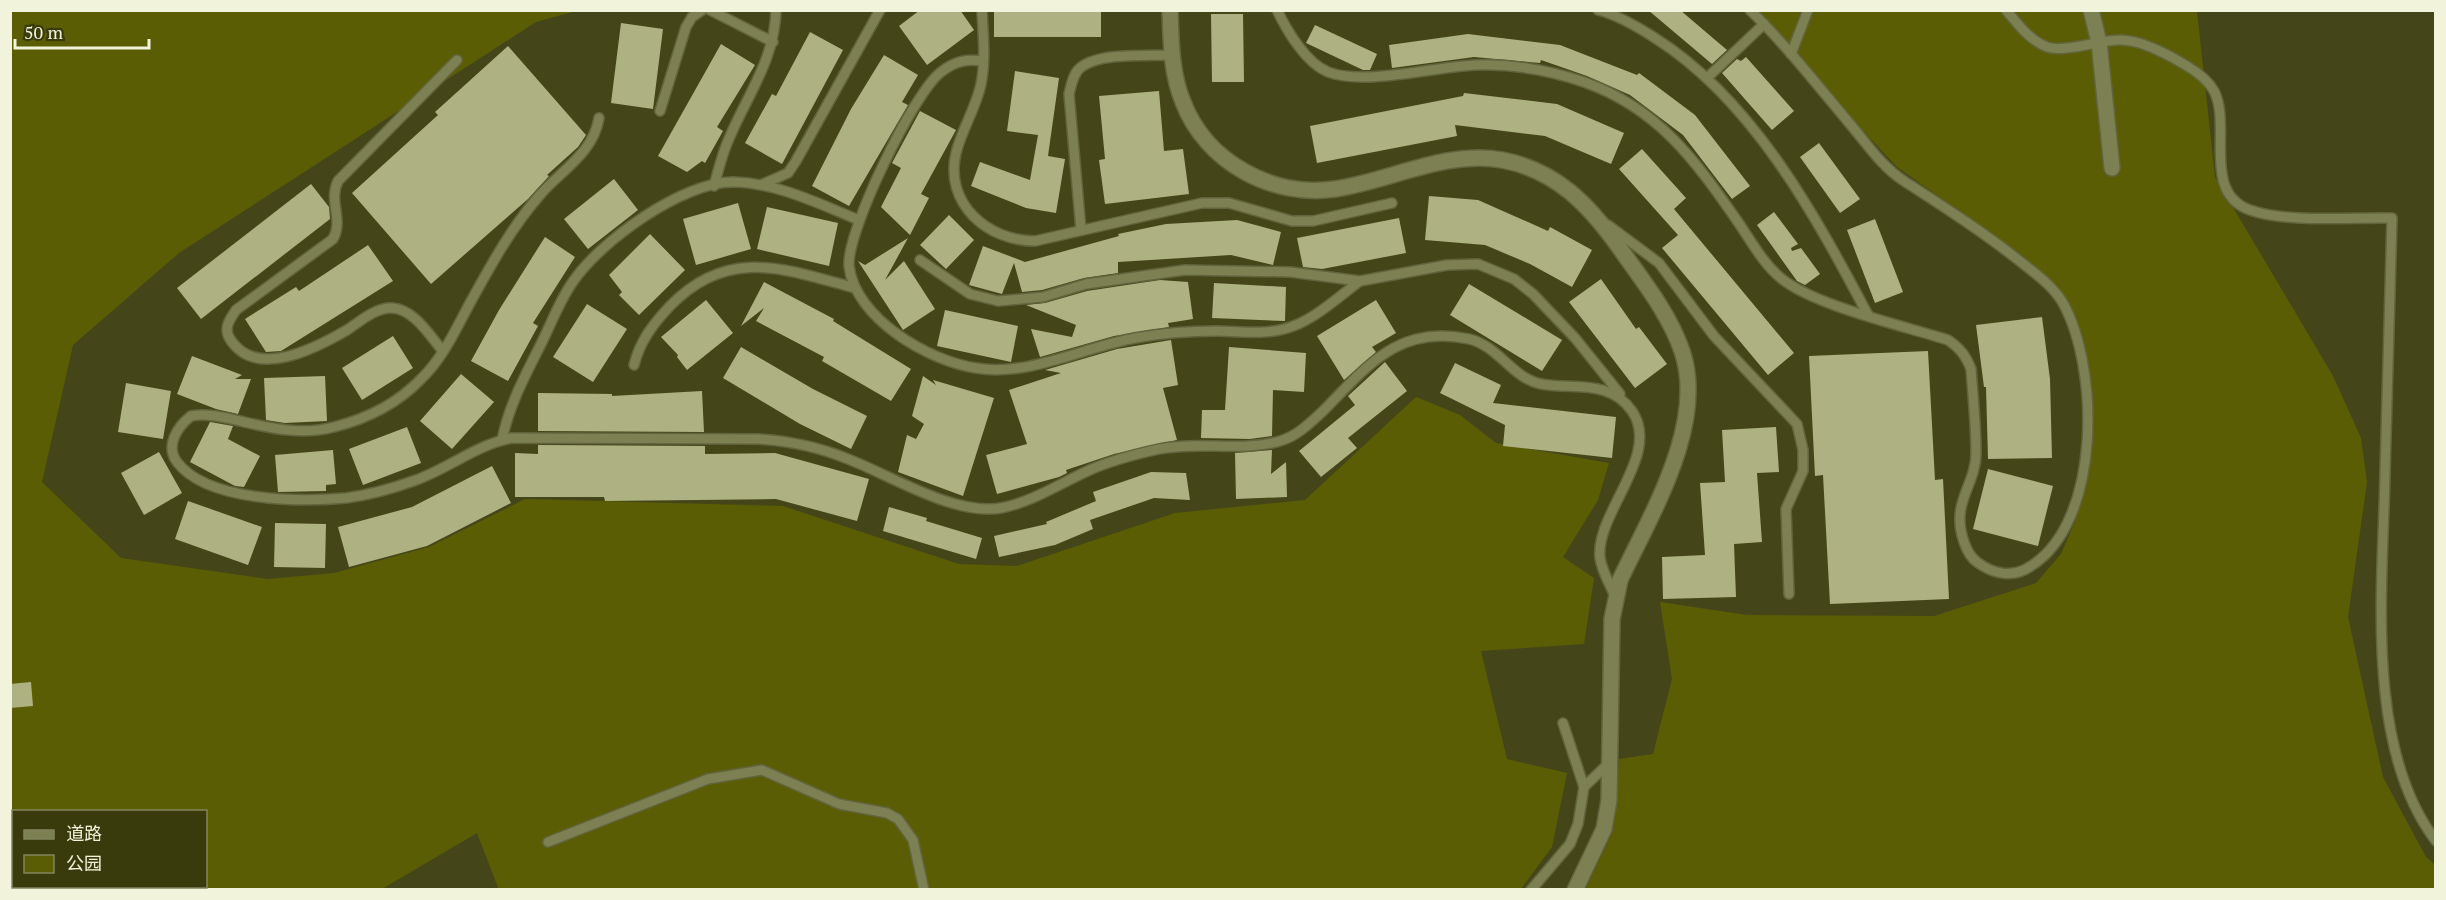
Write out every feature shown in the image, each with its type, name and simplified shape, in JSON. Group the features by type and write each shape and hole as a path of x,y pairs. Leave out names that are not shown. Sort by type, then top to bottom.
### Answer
{"street":[{"path":"1170,10 1173,55 1183,102 1204,138 1232,164 1264,181 1292,189 1324,190 1463,160 1502,160 1525,167 1566,188 1580,198 1598,218 1658,303 1682,352 1687,376 1684,420 1674,464 1620,580 1615,596 1612,619 1611,762 1604,829 1575,890"},
{"path":"2091,10 2099,42 2112,168"}],"lane":[{"path":"660,111 686,27 692,17 702,10"},
{"path":"710,10 773,42"},
{"path":"714,186 729,140 766,65 773,42 776,10"},
{"path":"763,184 788,173 880,10"},
{"path":"982,10 983,61 978,98 956,152 954,181 959,197 974,218 996,232 1035,241 1202,203 1229,203 1292,221 1313,221 1392,203"},
{"path":"1277,10 1313,62 1327,72 1342,76 1396,74 1489,64 1543,71 1582,81 1605,91 1650,117 1690,155 1764,259 1782,279 1801,291 1948,340 1967,358 1971,369 1977,455 1961,504 1962,537 1972,558 1991,571 2011,574 2029,568 2048,554 2068,525 2080,486 2086,444 2088,398 2075,328 2061,300 2047,283 1967,221 1892,172 1791,54 1750,10"},
{"path":"1598,10 1639,28 1683,56 1708,77 1763,142 1830,244 1868,315"},
{"path":"1791,54 1808,10"},
{"path":"2007,10 2030,37 2048,48 2121,39 2147,46 2186,65 2211,86 2219,108 2220,169 2236,202 2249,210 2276,216 2392,218 2381,640 2392,743 2416,813 2436,841"},
{"path":"1708,77 1764,24"},
{"path":"1081,230 1069,94 1072,82 1079,69 1093,61 1173,55"},
{"path":"983,61 967,59 956,63 939,73 924,91 879,176 851,241 849,265 855,288 864,304 882,322 930,352 977,369 1000,369 1026,366 1110,342 1147,336 1183,332 1263,333 1286,329 1306,320 1360,281"},
{"path":"443,351 414,317 400,309 380,310 309,349 284,357 259,358 246,354 232,343 227,326 236,310 333,239 338,231 333,191 338,181 457,60"},
{"path":"599,118 596,133 589,145 540,195 510,232 443,351 425,376 399,398 354,421 318,431 295,431 212,415 191,416 173,438 172,452 189,473 231,492 289,498 345,498 388,490 418,479 502,440 759,439 789,441 849,459 961,505 1000,508 1024,501 1094,468 1161,449 1183,446 1264,444 1280,441 1309,424 1378,356 1406,341 1428,338 1469,339 1495,350 1533,382 1608,390 1630,408"},
{"path":"502,440 508,414 522,381 572,282 604,247 642,218 674,199 731,182 763,184 859,220"},
{"path":"1598,218 1659,263 1714,336 1797,424 1803,450 1803,471 1786,509 1789,594"},
{"path":"920,260 970,294 998,302 1043,297 1086,284 1185,270 1290,272 1360,281 1460,263 1478,264 1501,272 1533,294 1552,313 1630,408 1640,434 1639,449 1609,519 1601,550 1600,559 1615,596"},
{"path":"634,365 642,342 660,317 688,290 720,271 749,266 768,267 855,288"},
{"path":"1531,890 1575,836 1584,787 1563,723"},
{"path":"1584,787 1611,762"},
{"path":"548,842 708,779 762,770 839,804 887,813 898,819 913,840 924,890"}],"green space":[{"path":"10,11 576,11 536,22 179,253 73,345 42,482 121,558 268,579 334,573 429,547 525,499 783,506 959,564 1017,566 1175,513 1305,500 1416,397 1460,415 1496,443 1609,463 1598,500 1563,557 1594,578 1584,644 1481,651 1507,759 1567,773 1552,847 1520,890 499,890 477,833 382,889 11,889"},
{"path":"1750,11 2197,11 2215,177 2333,376 2361,438 2367,482 2348,617 2383,777 2426,857 2435,865 2435,889 1585,890 1613,831 1619,759 1653,754 1672,679 1660,602 1747,615 1934,616 2036,583 2061,554 2076,519 2092,395 2068,301 2023,256 1897,167"}],"building":[{"path":"920,10 960,10 974,30 927,65 899,26"},
{"path":"994,10 1101,10 1101,37 994,37"},
{"path":"1648,10 1680,10 1727,50 1712,64"},
{"path":"1211,14 1243,14 1244,82 1212,82"},
{"path":"621,23 663,29 653,109 611,103"},
{"path":"1315,25 1377,54 1370,70 1363,70 1306,43"},
{"path":"810,32 843,50 782,164 745,143 772,94 776,96"},
{"path":"1468,34 1560,45 1637,75 1639,73 1695,115 1750,186 1732,199 1683,135 1630,95 1587,76 1541,60 1540,63 1474,57 1392,68 1389,45"},
{"path":"721,44 755,65 717,127 723,131 705,163 702,161 687,172 658,156"},
{"path":"508,46 586,135 578,147 547,175 549,176 528,199 431,284 352,193 438,115 435,112"},
{"path":"884,55 918,75 902,102 908,105 849,206 812,186 851,109"},
{"path":"1746,57 1794,111 1772,130 1722,73 1737,59 1741,61"},
{"path":"1015,71 1059,78 1048,156 1065,159 1056,213 1026,208 971,186 980,162 1030,180 1038,135 1007,131"},
{"path":"1159,91 1164,151 1183,149 1189,194 1105,204 1099,160 1105,159 1099,96"},
{"path":"1464,93 1557,104 1624,133 1611,164 1545,136 1455,125 1457,136 1317,163 1310,126 1463,96"},
{"path":"920,111 956,130 921,194 929,198 910,235 881,207 901,168 892,163"},
{"path":"1819,143 1860,199 1840,213 1800,157"},
{"path":"1642,149 1686,198 1674,209 1794,353 1768,375 1662,248 1678,235 1619,169"},
{"path":"614,179 638,210 588,249 564,219"},
{"path":"311,184 329,207 330,219 201,319 177,288"},
{"path":"1429,196 1478,200 1548,231 1550,227 1592,250 1572,287 1530,264 1485,245 1425,240"},
{"path":"738,203 751,249 696,265 683,219"},
{"path":"767,207 838,223 829,266 757,249"},
{"path":"1774,212 1798,244 1791,248 1792,251 1801,248 1820,274 1805,285 1797,281 1757,225"},
{"path":"949,215 974,240 946,269 920,245"},
{"path":"1399,218 1406,253 1322,269 1303,267 1297,238"},
{"path":"1875,219 1903,292 1875,303 1847,230"},
{"path":"1237,220 1281,232 1273,265 1231,255 1118,262 1118,273 1084,278 1042,290 1022,292 1014,263 1002,294 969,285 983,246 1025,262 1119,236 1118,234 1166,224"},
{"path":"650,234 685,270 639,315 619,295 622,292 609,275"},
{"path":"545,237 575,257 533,323 538,326 508,381 471,361 499,310"},
{"path":"908,238 885,280 904,261 935,309 903,330 858,261 865,265"},
{"path":"368,245 393,281 281,351 266,352 245,319 296,287 299,291"},
{"path":"1601,279 1636,329 1639,327 1667,364 1635,388 1569,302"},
{"path":"1160,280 1188,282 1193,319 1168,323 1169,327 1114,336 1040,357 1031,329 1072,337 1076,325 1026,305 1045,303 1087,291"},
{"path":"764,282 834,319 833,321 911,369 891,401 822,361 824,357 756,321 764,308 741,326"},
{"path":"1214,283 1286,287 1285,321 1212,318"},
{"path":"1469,284 1562,340 1542,371 1450,315"},
{"path":"706,300 733,333 687,370 677,357 678,355 661,337"},
{"path":"1376,300 1396,333 1372,347 1376,352 1344,380 1317,336"},
{"path":"587,304 627,329 593,382 553,357"},
{"path":"945,310 1018,326 1011,362 937,346"},
{"path":"2042,317 2050,379 2052,458 1988,459 1986,387 1984,387 1976,325"},
{"path":"393,336 413,368 362,400 342,368"},
{"path":"1171,340 1178,385 1163,388 1177,440 1114,454 1066,470 1067,473 1059,477 997,494 986,455 1027,444 1009,390 1061,373 1045,370 1117,349"},
{"path":"741,347 813,389 867,416 851,449 800,424 723,378"},
{"path":"1229,347 1306,353 1304,392 1273,390 1272,436 1250,439 1201,438 1202,410 1225,410"},
{"path":"1928,351 1935,480 1943,479 1949,599 1830,604 1823,475 1815,476 1809,356"},
{"path":"192,356 242,375 235,379 251,379 238,414 216,409 177,394"},
{"path":"1385,362 1407,391 1348,438 1357,448 1321,477 1299,451 1355,405 1348,396"},
{"path":"1455,363 1501,385 1493,403 1616,417 1612,458 1503,446 1505,425 1440,393"},
{"path":"461,374 494,402 452,449 420,421"},
{"path":"325,376 327,421 285,423 266,420 264,378"},
{"path":"923,376 936,385 933,380 994,398 963,496 898,472 907,435 916,439 924,424 912,416"},
{"path":"126,383 171,391 163,439 118,432"},
{"path":"702,391 704,432 538,431 538,393 612,394 612,396"},
{"path":"210,422 233,426 228,439 260,456 244,487 235,486 190,462"},
{"path":"407,427 421,463 363,485 349,449"},
{"path":"1776,427 1779,472 1757,473 1762,542 1734,544 1736,597 1663,599 1662,557 1705,555 1700,483 1725,482 1722,430"},
{"path":"538,445 705,446 705,454 775,453 869,479 857,521 776,499 605,501 604,497 515,497 515,453 538,454"},
{"path":"333,450 336,484 326,485 326,491 278,492 275,455"},
{"path":"1272,450 1271,474 1286,462 1287,497 1236,499 1235,453"},
{"path":"159,452 182,493 144,515 121,473"},
{"path":"492,466 511,503 427,546 349,567 338,527 412,507"},
{"path":"1988,469 2053,486 2038,546 1973,529"},
{"path":"1151,472 1186,473 1190,500 1154,498 1090,520 1093,529 1055,545 999,557 994,536 1047,524 1046,522 1096,501 1093,492"},
{"path":"188,501 262,527 248,565 175,539"},
{"path":"889,507 982,538 976,559 883,531"},
{"path":"275,523 326,524 325,568 274,567"},
{"path":"31,682 33,706 10,708 10,684"}]}
